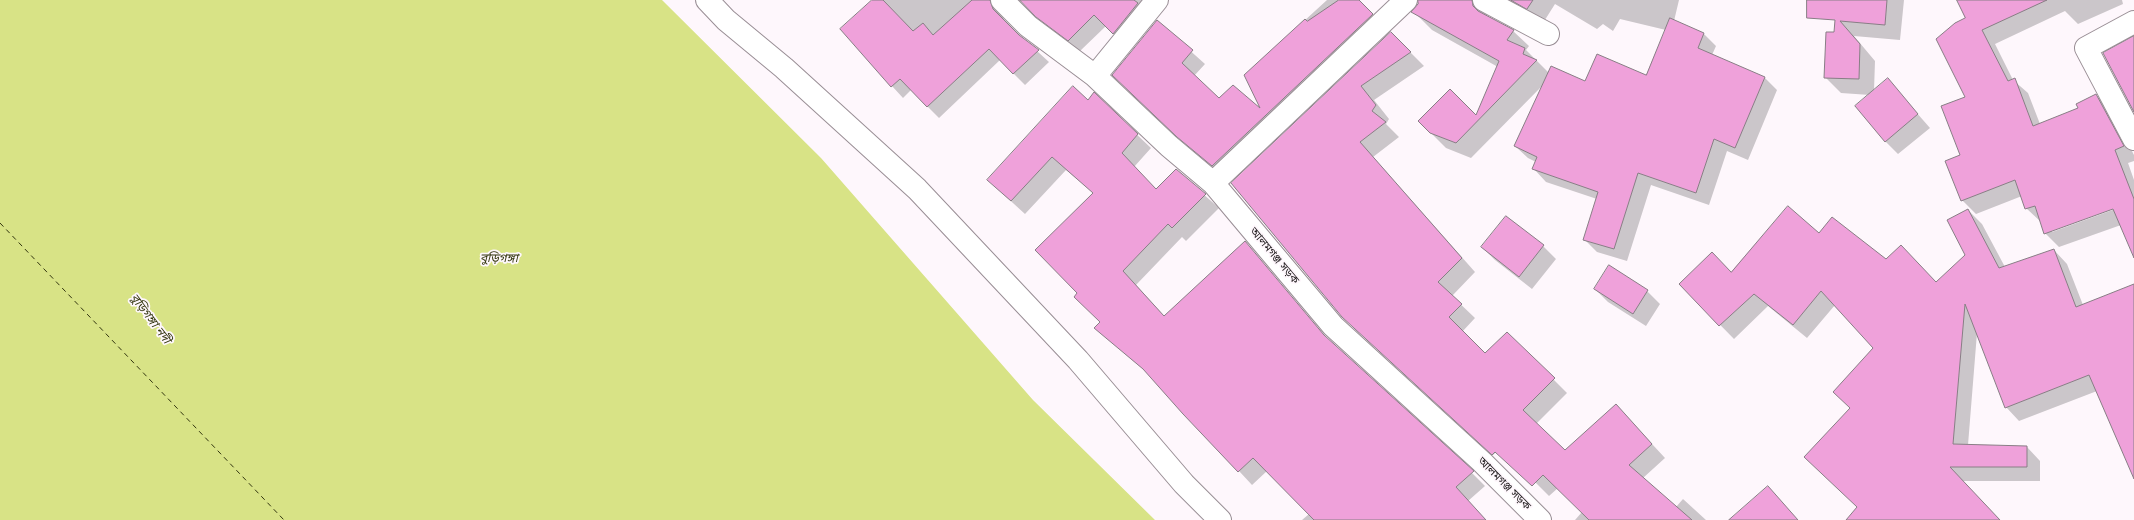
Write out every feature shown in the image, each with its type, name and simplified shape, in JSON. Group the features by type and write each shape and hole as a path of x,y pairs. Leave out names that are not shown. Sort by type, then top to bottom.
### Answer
{"street":[{"path":"707,0 726,20 784,68 918,189 1078,360 1184,484 1220,520"},
{"name":"আলমগঞ্জ সড়ক","path":"1002,0 1028,26 1095,76 1169,146 1213,183 1333,326 1482,462 1540,520"},
{"path":"1095,76 1157,0"},
{"path":"1213,183 1406,0"},
{"path":"1484,0 1548,34"},
{"path":"2134,22 2086,48 2134,139"}],"water":[{"name":"বুড়িগঙ্গা","path":"0,0 662,0 821,158 1033,400 1155,520 0,520"}],"building":[{"path":"872,0 883,0 913,31 923,23 933,35 972,0 990,0 993,9 1019,35 1039,50 1013,74 989,49 927,107 900,79 891,87 840,29"},
{"path":"1020,0 1134,0 1138,3 1113,34 1094,15 1068,41 1036,17"},
{"path":"1339,0 1359,0 1373,14 1212,166 1177,137 1112,75 1157,20 1193,50 1182,63 1219,98 1233,85 1260,108 1244,75 1305,19 1307,21"},
{"path":"1418,0 1472,0 1473,6 1478,11 1514,30 1507,40 1525,48 1523,54 1537,60 1456,143 1430,133 1418,121 1450,89 1476,115 1499,61 1411,12 1418,4"},
{"path":"1511,0 1533,0 1527,9"},
{"path":"1807,0 1887,0 1885,25 1840,21 1860,44 1859,79 1824,78 1826,32 1834,32 1835,20 1807,18"},
{"path":"1957,0 2047,0 1982,30 2008,81 2015,78 2033,126 2078,108 2076,104 2096,94 2124,146 2115,150 2134,199 2134,258 2113,209 2044,234 2035,206 2025,209 2015,180 1961,201 1945,161 1960,155 1941,106 1965,97 1936,39 1955,23 1965,18"},
{"path":"1670,18 1704,33 1698,48 1765,77 1735,148 1714,139 1696,193 1638,173 1614,249 1583,240 1598,192 1532,169 1537,157 1514,146 1551,66 1585,81 1597,54 1646,75"},
{"path":"1391,32 1411,52 1361,86 1376,105 1372,111 1386,122 1360,142 1462,258 1438,282 1462,304 1449,317 1485,353 1507,332 1555,378 1523,410 1565,450 1616,404 1652,444 1629,465 1692,520 1589,520 1543,475 1532,486 1495,452 1492,455 1342,317 1231,183"},
{"path":"2134,36 2134,112 2103,53"},
{"path":"1888,78 1918,114 1885,142 1855,106"},
{"path":"1073,86 1088,100 1094,92 1138,134 1122,153 1156,189 1176,169 1206,194 1172,228 1168,224 1123,271 1164,316 1245,241 1324,335 1474,471 1456,487 1486,520 1314,520 1253,458 1238,472 1143,369 1094,328 1100,322 1074,297 1077,293 1035,250 1093,193 1052,157 1011,201 987,180"},
{"path":"1788,206 1819,233 1832,217 1886,259 1901,245 1936,282 1965,255 1947,220 1968,209 1999,268 2054,249 2076,307 2134,284 2134,479 2089,375 2005,408 1965,304 1953,444 2027,446 2027,467 1950,467 2000,520 1846,520 1857,507 1804,457 1850,408 1833,392 1873,348 1821,291 1793,325 1754,294 1719,326 1679,284 1712,252 1731,272"},
{"path":"1506,216 1544,245 1519,277 1481,247"},
{"path":"1609,265 1648,290 1633,314 1594,289"},
{"path":"1768,486 1798,520 1729,520"}],"ferry route":[{"path":"0,223 284,520"}],"water label":[{"name":"বুড়িগঙ্গা নদী","path":"150,319"}]}
